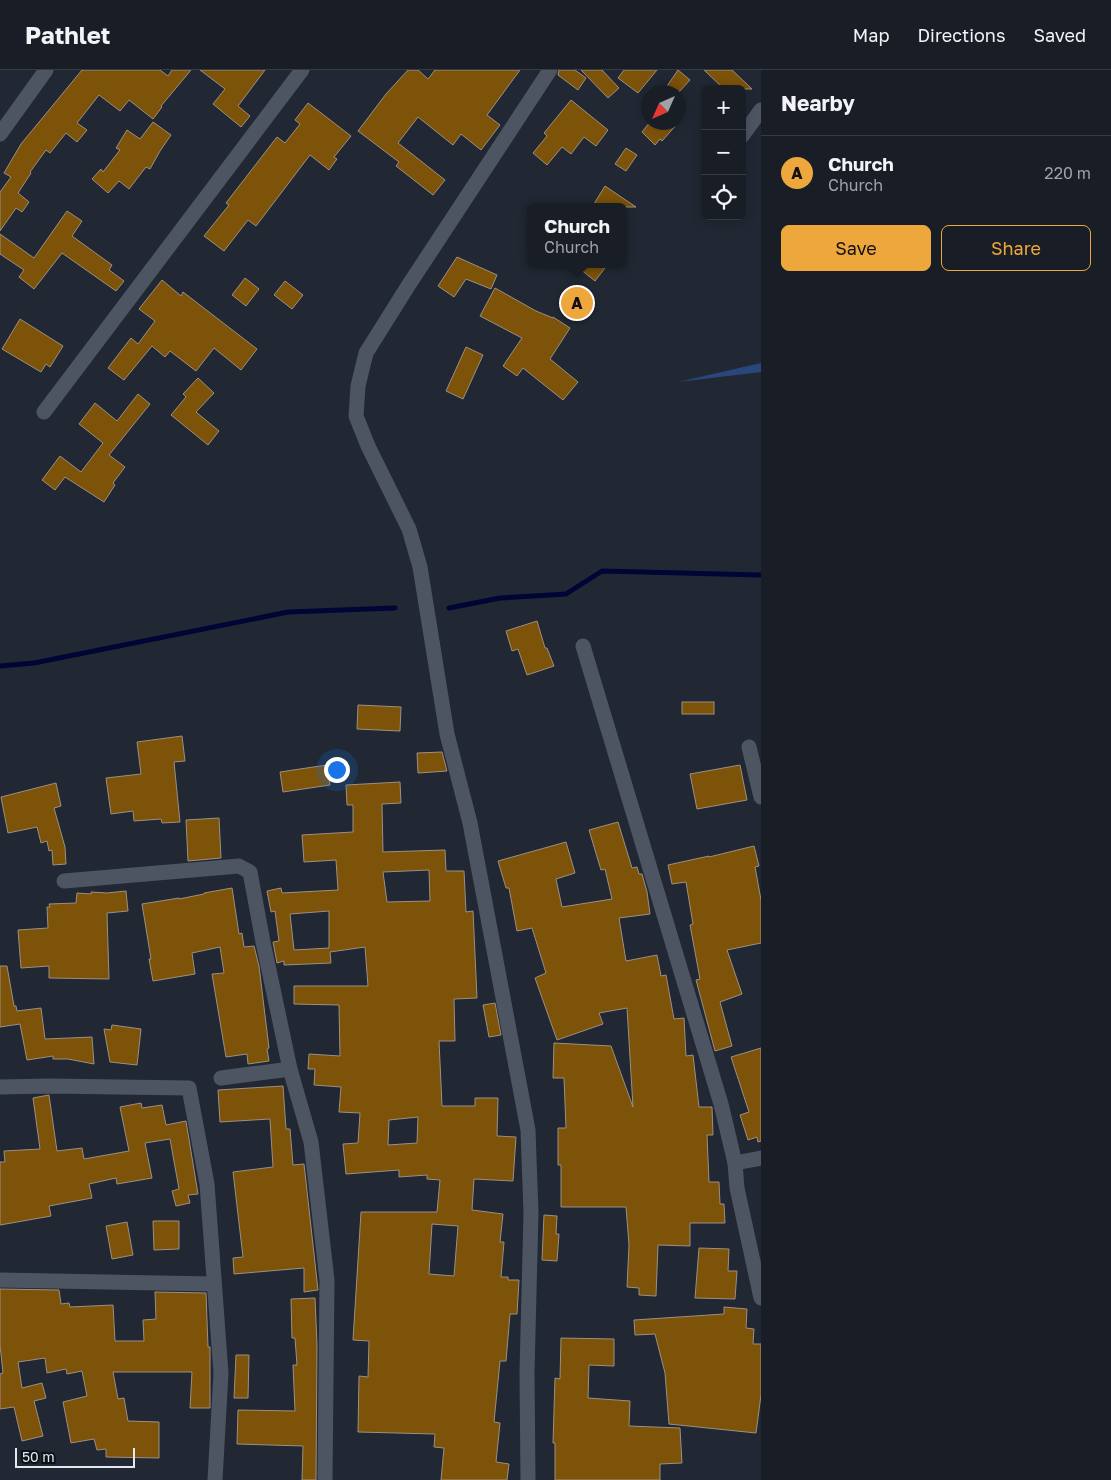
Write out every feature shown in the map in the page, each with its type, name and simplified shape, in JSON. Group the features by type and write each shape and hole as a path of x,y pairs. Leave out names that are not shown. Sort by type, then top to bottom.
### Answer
{"street":[{"path":"0,134 46,70"},
{"path":"44,412 302,70"},
{"path":"528,1480 527,1372 531,1213 528,1130 470,823 447,734 420,567 409,528 368,446 356,416 358,386 366,353 550,70"},
{"path":"746,131 761,110"},
{"path":"583,646 721,1104 761,1298"},
{"path":"749,747 761,797"},
{"path":"64,881 239,866 250,872 290,1069 311,1142 327,1280 326,1480"},
{"path":"221,1078 290,1069"},
{"path":"0,1087 189,1088 207,1184 221,1374 215,1480"},
{"path":"734,1163 761,1158"},
{"path":"0,1280 214,1284"}],"shaded area":[{"path":"761,363 761,372 678,382"}],"building":[{"path":"82,70 160,70 168,76 172,70 191,70 161,106 153,119 129,100 120,111 99,95 77,123 87,130 77,142 66,133 50,153 46,150 18,193 29,202 22,212 16,208 0,231 0,192 11,177 4,173 21,144"},
{"path":"200,70 265,70 238,106 250,116 241,127 213,104 225,89"},
{"path":"408,70 418,70 428,79 435,70 520,70 487,115 500,125 481,150 461,134 453,145 418,117 398,143 445,180 433,195 396,166 399,162 358,131 386,94"},
{"path":"559,70 575,70 586,78 578,90 558,75"},
{"path":"581,70 602,70 619,88 608,98"},
{"path":"624,70 657,70 645,85 641,85 641,89 638,93 618,78"},
{"path":"678,70 690,80 685,85 668,85"},
{"path":"704,70 732,70 752,89 746,89 746,85 720,85"},
{"path":"571,100 608,130 596,146 584,137 571,154 562,147 547,165 533,153 547,136 544,133"},
{"path":"308,103 351,136 334,157 337,159 329,170 310,155 256,226 248,220 224,251 204,236 229,205 226,203 277,137 285,143 300,124 295,120"},
{"path":"153,122 171,135 150,169 146,167 129,189 119,181 108,193 92,179 101,169 103,172 120,150 116,148 127,130 140,139"},
{"path":"644,130 672,130 662,141 660,139 655,145 642,132"},
{"path":"626,148 637,155 626,171 615,164"},
{"path":"605,186 636,207 627,207 627,203 594,203"},
{"path":"67,211 82,221 72,236 112,265 109,270 124,281 116,291 62,253 34,289 19,277 24,270 0,254 0,234 34,258"},
{"path":"457,257 497,275 491,289 466,279 454,297 438,286"},
{"path":"579,268 605,268 595,281"},
{"path":"245,278 259,289 246,306 232,295"},
{"path":"162,280 181,296 183,292 257,349 241,370 214,348 196,371 170,351 165,357 152,346 124,380 108,368 131,338 138,344 155,321 139,309"},
{"path":"285,281 303,295 292,309 274,295"},
{"path":"495,288 536,311 553,317 570,328 550,359 578,382 563,400 523,368 517,376 503,366 522,338 480,316"},
{"path":"20,319 63,346 50,367 46,364 41,372 2,349"},
{"path":"466,347 483,355 463,399 446,391"},
{"path":"198,378 214,393 196,412 219,431 208,445 171,415 186,397 183,394"},
{"path":"138,394 150,404 109,455 125,467 113,483 115,485 104,502 65,477 55,490 42,480 60,456 81,472 103,443 79,424 95,403 117,421"},
{"path":"537,621 545,648 547,648 554,666 527,675 518,649 512,651 506,631"},
{"path":"682,702 714,702 714,714 682,714"},
{"path":"358,705 401,707 400,731 357,729"},
{"path":"182,736 185,761 174,762 180,822 162,823 161,819 134,821 133,811 111,814 106,778 141,774 137,742"},
{"path":"442,752 447,771 418,773 417,753"},
{"path":"327,765 330,785 283,792 280,772"},
{"path":"740,765 747,800 697,809 690,774"},
{"path":"400,782 401,803 382,804 383,852 445,850 446,871 464,871 466,912 473,911 477,998 454,999 455,1041 439,1041 442,1106 475,1106 475,1098 498,1098 497,1136 516,1137 513,1181 474,1179 472,1210 503,1214 500,1242 504,1242 501,1277 508,1277 508,1280 519,1280 517,1314 510,1314 506,1361 500,1361 494,1422 500,1423 496,1462 509,1464 507,1480 441,1480 444,1448 434,1447 435,1434 358,1432 359,1376 368,1377 369,1341 353,1340 361,1212 437,1212 440,1180 427,1179 427,1175 399,1177 399,1170 346,1174 343,1144 358,1143 360,1113 339,1112 341,1087 314,1085 315,1069 308,1069 309,1054 340,1056 339,1005 294,1004 294,986 368,986 365,947 330,952 331,963 284,965 284,961 277,963 273,942 279,941 275,911 271,912 267,891 281,888 282,893 338,890 336,860 304,862 302,835 353,832 353,805 347,805 346,785","holes":["429,870 430,901 387,902 383,872","329,911 329,948 294,950 290,914","418,1117 417,1143 388,1145 389,1120","432,1224 458,1226 454,1276 429,1274"]},
{"path":"56,783 61,806 54,808 65,847 66,864 53,865 52,850 49,851 47,841 41,843 37,827 8,833 1,797"},
{"path":"219,818 221,858 188,861 186,820"},
{"path":"618,822 632,868 637,867 639,874 642,874 650,914 619,918 626,961 657,955 661,976 666,975 674,1019 684,1018 686,1056 693,1055 699,1107 712,1107 713,1135 707,1135 709,1182 719,1182 720,1204 724,1204 725,1223 690,1223 690,1246 658,1245 656,1296 639,1295 639,1288 627,1287 629,1245 626,1207 561,1207 561,1165 558,1165 558,1128 566,1128 564,1078 553,1078 554,1043 611,1046 633,1107 627,1008 599,1013 603,1024 557,1040 535,978 546,973 532,928 517,931 509,888 506,888 498,861 566,842 575,873 556,879 562,907 612,899 605,869 601,870 589,830"},
{"path":"754,846 759,866 755,867 761,900 761,943 727,950 742,994 720,1002 732,1046 715,1051 696,980 700,979 690,925 693,924 686,882 672,884 668,865"},
{"path":"232,888 239,934 242,933 244,947 254,946 259,966 269,1061 248,1064 247,1054 226,1057 212,974 224,973 220,947 192,953 195,974 153,981 142,904 179,899"},
{"path":"126,891 128,911 107,913 109,979 49,978 49,966 21,968 18,930 48,928 47,907 50,907 49,904 76,903 77,893 91,894 91,892"},
{"path":"0,966 7,966 14,1006 16,1006 17,1011 41,1008 45,1039 92,1037 94,1064 68,1059 53,1059 53,1056 27,1060 20,1024 0,1027"},
{"path":"495,1003 501,1035 489,1037 483,1005"},
{"path":"112,1025 141,1029 137,1065 110,1062 104,1029 111,1030"},
{"path":"761,1048 761,1141 758,1142 757,1137 748,1140 740,1115 749,1112 731,1057"},
{"path":"283,1086 286,1129 290,1129 293,1165 304,1164 318,1290 304,1292 304,1268 234,1274 233,1258 243,1257 233,1172 273,1167 270,1119 220,1122 218,1090"},
{"path":"49,1095 57,1151 82,1148 84,1159 129,1151 120,1107 141,1103 142,1108 162,1105 166,1125 186,1121 198,1194 188,1195 190,1203 176,1206 172,1191 179,1189 170,1139 145,1143 152,1178 117,1184 116,1178 89,1184 92,1198 49,1206 51,1216 0,1225 0,1162 5,1162 4,1151 40,1149 33,1098"},
{"path":"544,1215 557,1216 556,1234 559,1234 557,1261 542,1260"},
{"path":"153,1221 179,1221 179,1249 154,1250"},
{"path":"127,1222 133,1255 112,1259 106,1226"},
{"path":"699,1248 729,1249 728,1271 737,1271 735,1299 695,1298"},
{"path":"0,1289 59,1290 61,1304 69,1303 70,1307 113,1305 115,1341 144,1341 143,1320 156,1319 155,1292 206,1293 208,1347 210,1347 210,1408 190,1408 192,1372 113,1372 118,1399 124,1398 128,1421 159,1422 159,1458 106,1457 106,1449 97,1450 94,1439 71,1443 63,1402 87,1396 82,1371 67,1374 66,1369 47,1373 45,1358 18,1362 22,1388 42,1383 46,1398 34,1401 43,1436 22,1441 14,1407 0,1409 0,1374 3,1373 0,1345"},
{"path":"315,1298 317,1345 316,1480 302,1480 303,1446 237,1444 238,1410 295,1411 293,1365 297,1365 295,1338 292,1338 291,1299"},
{"path":"724,1307 747,1309 746,1328 754,1329 753,1344 761,1344 761,1395 756,1433 669,1424 665,1373 655,1334 635,1335 634,1320 724,1314"},
{"path":"561,1338 614,1339 614,1366 589,1365 588,1398 630,1401 629,1426 680,1428 682,1463 660,1464 660,1480 555,1480 555,1443 553,1443 555,1378 560,1379"},
{"path":"236,1355 249,1355 248,1398 234,1398"}],"waterway":[{"path":"449,608 500,598 566,594 602,571 761,575"},
{"path":"0,666 34,663 288,612 395,608"}],"place":[{"name":"Church","path":"577,303"}]}
